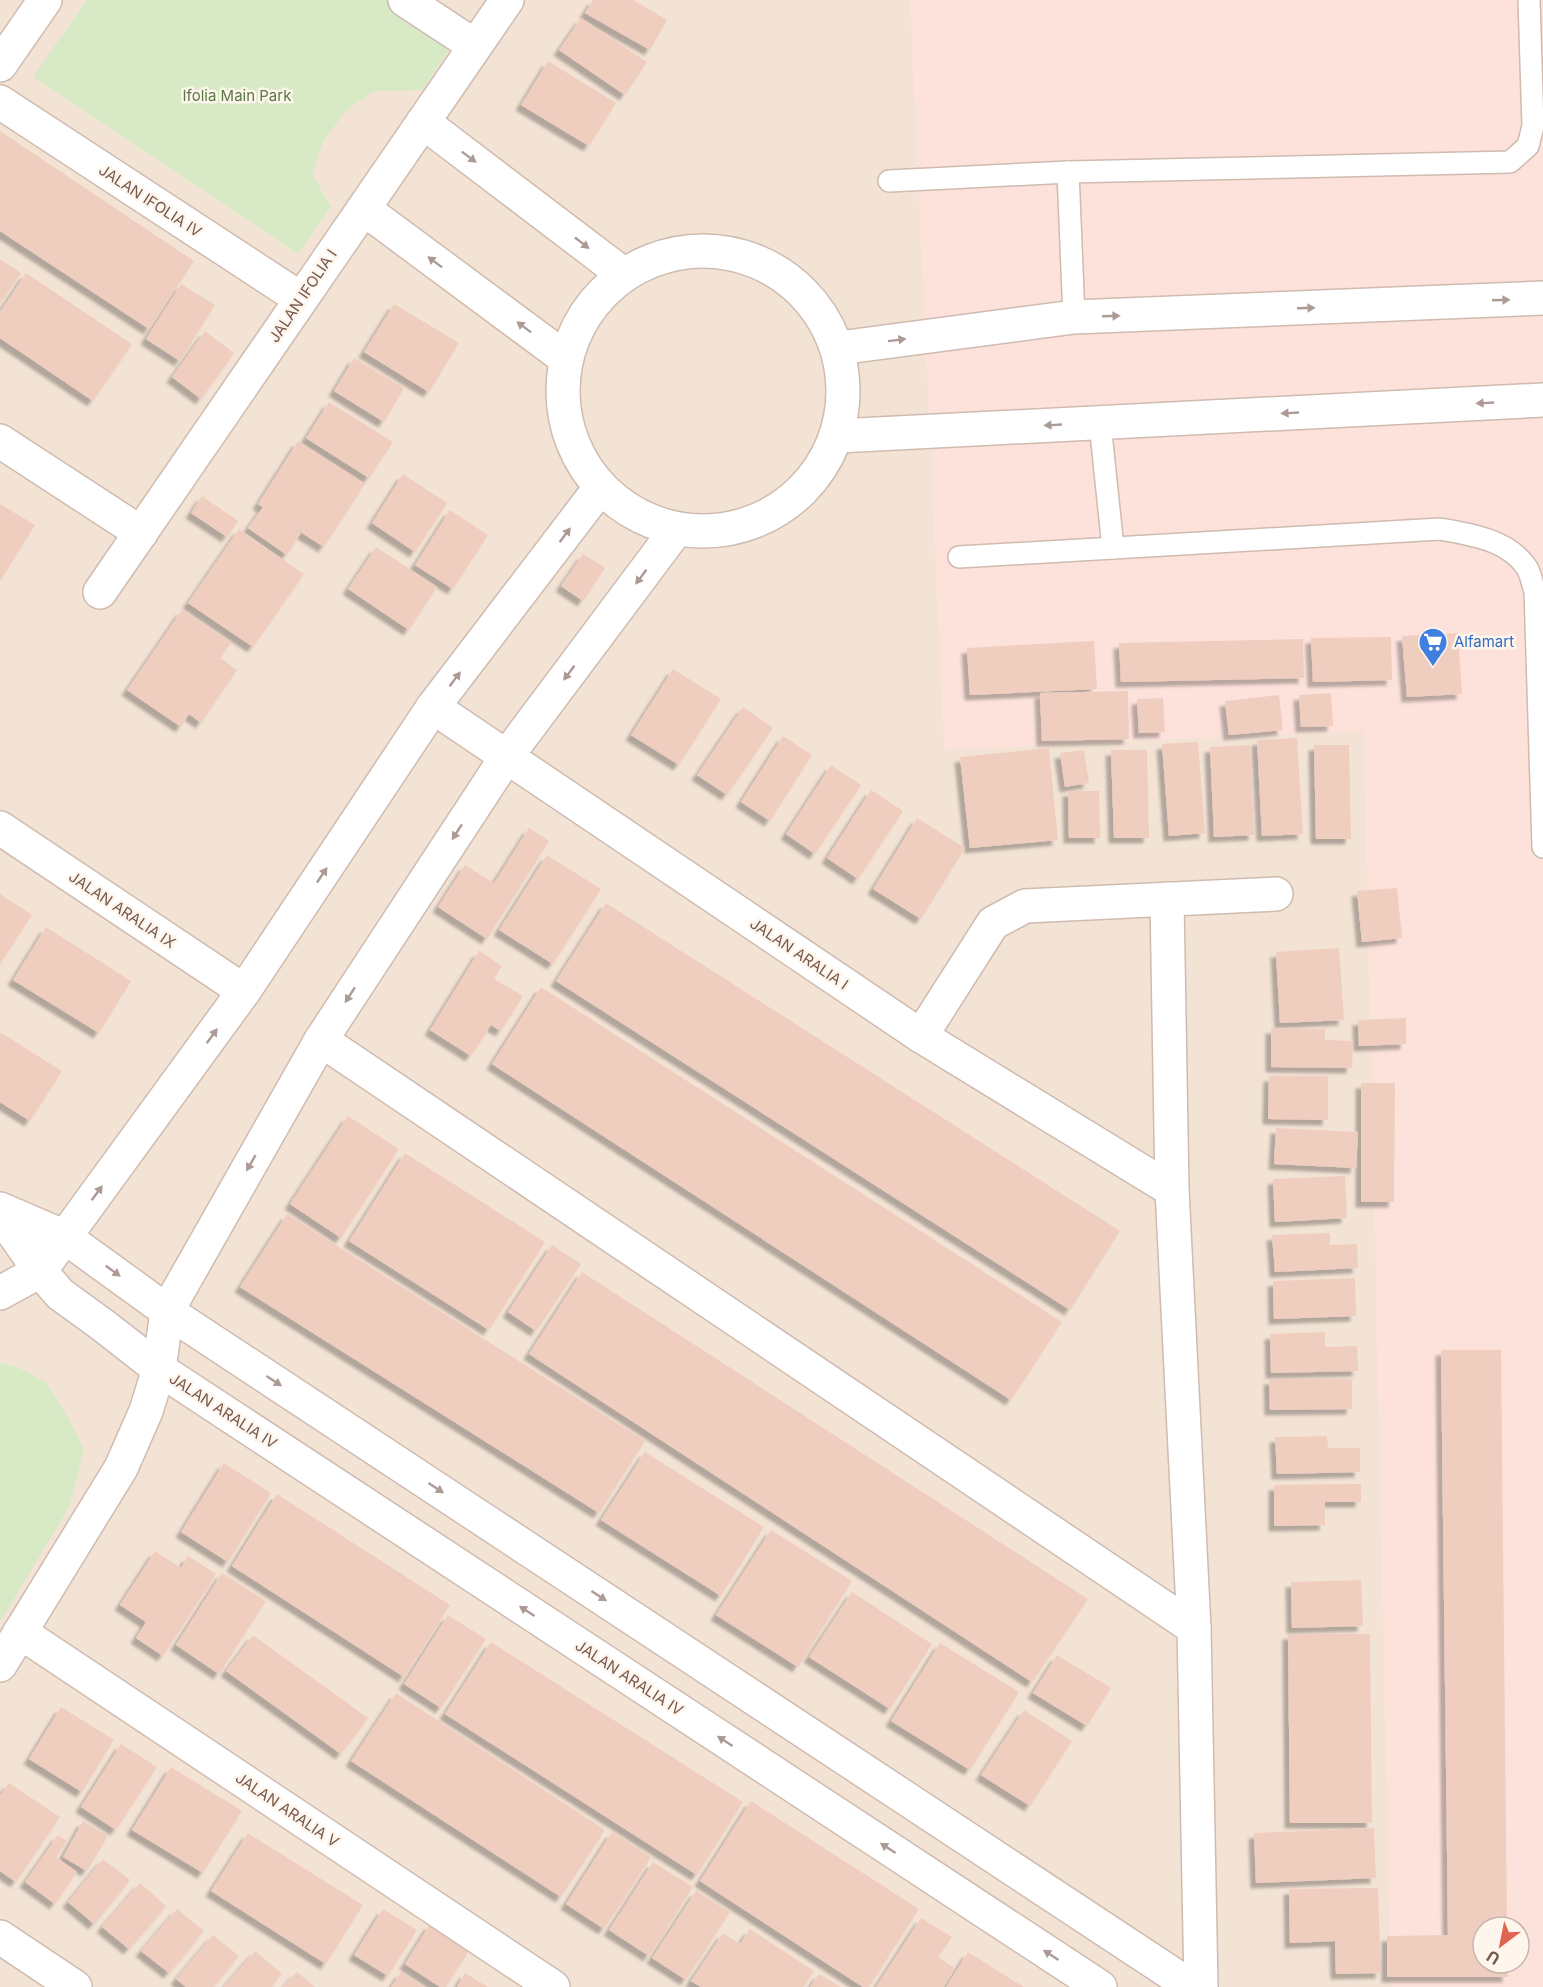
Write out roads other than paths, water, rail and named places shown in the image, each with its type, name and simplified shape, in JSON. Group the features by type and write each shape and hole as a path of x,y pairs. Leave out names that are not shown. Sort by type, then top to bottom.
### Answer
{"street":[{"path":"0,65 45,0"},
{"path":"405,0 475,46"},
{"name":"JALAN IFOLIA I","path":"100,592 507,0"},
{"name":"JALAN IFOLIA IV","path":"0,102 301,299"},
{"path":"423,122 623,274"},
{"path":"363,208 565,358"},
{"path":"723,251 773,268 813,302 839,348 845,392 838,436 814,481 775,514 727,531 676,530 635,515 600,488 574,449 562,405 565,358 586,311 623,274 671,253 723,251"},
{"path":"839,348 1074,317 1543,298"},
{"path":"838,436 1543,400"},
{"path":"0,441 141,533"},
{"path":"0,1293 40,1271 244,991 434,707 600,488"},
{"path":"0,1665 121,1468 146,1411 159,1369 167,1311 321,1040 507,756 676,530"},
{"name":"JALAN ARALIA I","path":"434,707 921,1036 1172,1190"},
{"name":"JALAN ARALIA IX","path":"0,828 244,991"},
{"path":"921,1036 993,924 1025,906 1276,894"},
{"path":"1167,899 1172,1190 1194,1628 1201,1987"},
{"path":"321,1040 1194,1628"},
{"path":"0,1209 65,1237 167,1311 1192,1987"},
{"name":"JALAN ARALIA IV","path":"0,1214 40,1271 60,1294 159,1369 1100,1987"},
{"name":"JALAN ARALIA V","path":"20,1632 553,1987"},
{"path":"0,1937 75,1987"}],"lane":[{"path":"889,181 1068,172 1510,162 1528,146 1533,126 1529,0"},
{"path":"1068,172 1074,317"},
{"path":"1100,423 1113,548"},
{"path":"959,557 1440,529 1476,535 1510,551 1527,569 1534,591 1541,738 1543,847"}],"place":[{"name":"Alfamart","path":"1433,668"}],"park label":[{"name":"Ifolia Main Park","path":"237,96"}]}
